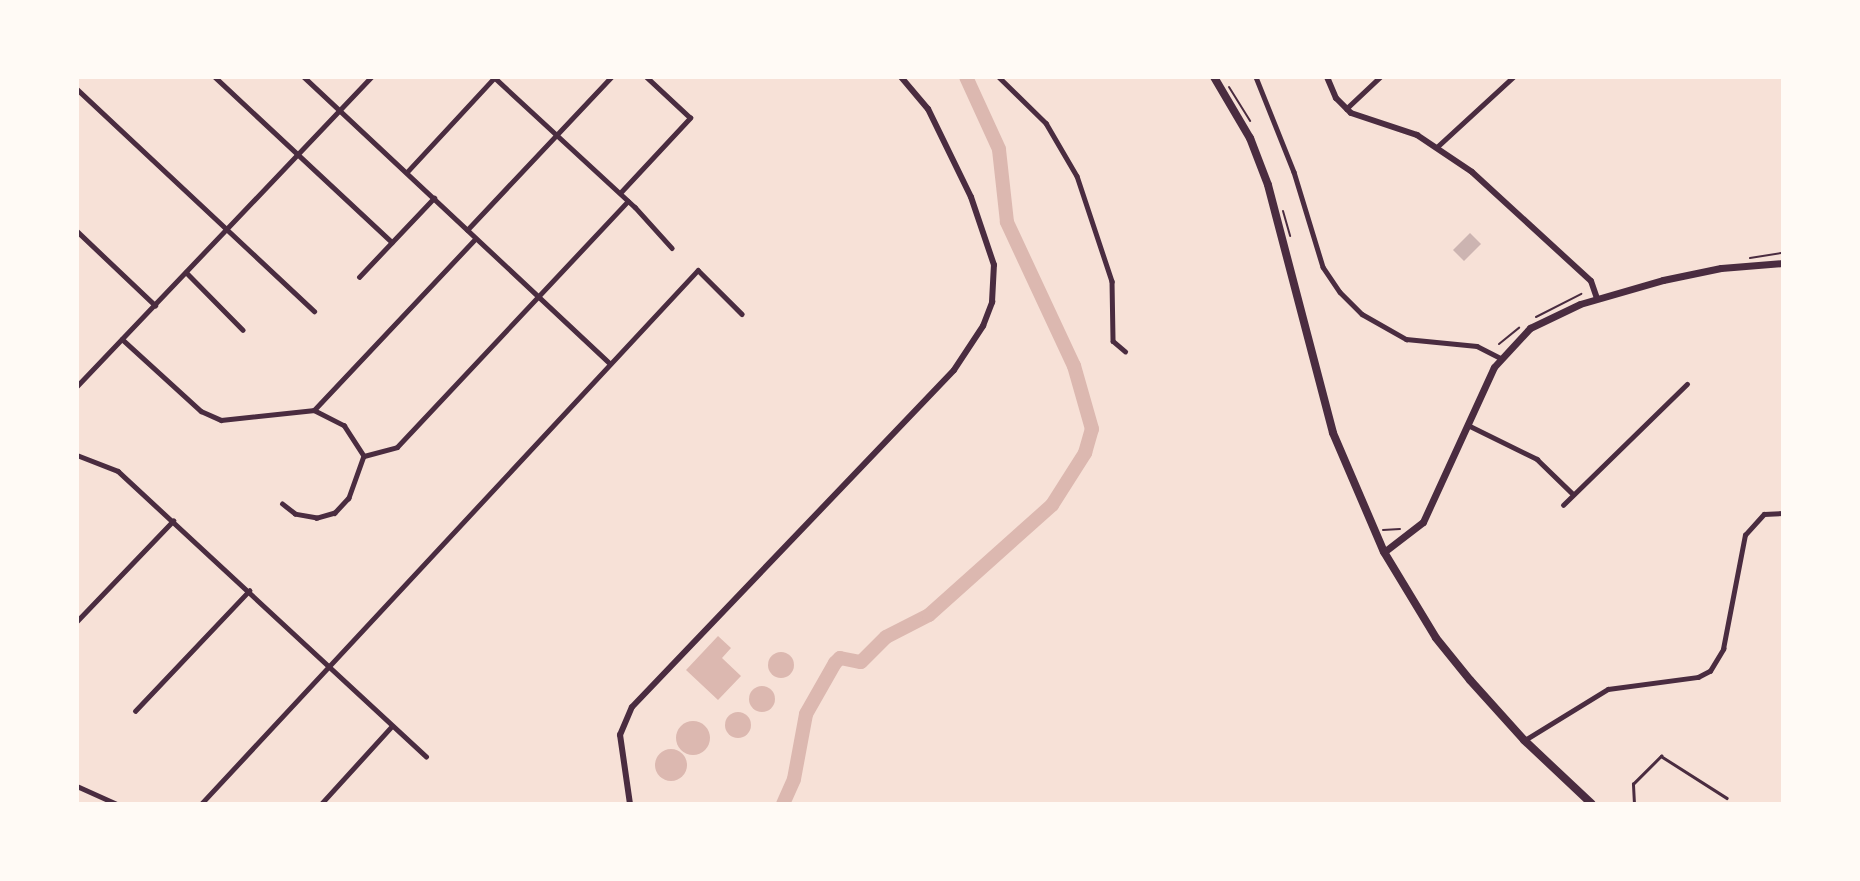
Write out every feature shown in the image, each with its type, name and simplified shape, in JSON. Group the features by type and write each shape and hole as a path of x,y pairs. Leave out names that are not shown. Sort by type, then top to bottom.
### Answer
{"main road":[{"path":"1214,77 1250,138 1268,185 1333,433 1384,552 1436,638 1524,740 1592,804"},
{"path":"1384,552 1423,522 1501,358 1530,328 1597,298 1692,273 1783,263"}],"street":[{"path":"215,77 392,242"},
{"path":"304,77 610,363"},
{"path":"77,386 371,77"},
{"path":"407,173 494,77 620,193 672,248"},
{"path":"467,230 611,77"},
{"path":"620,193 690,118 646,77"},
{"path":"630,804 620,735 632,707 967,353 992,302 993,265 971,197 936,125 901,77"},
{"path":"999,77 1046,123 1077,176 1112,281 1113,341 1125,351"},
{"path":"1256,77 1294,172 1323,267 1340,292 1362,314 1406,339 1477,346 1501,358"},
{"path":"1327,77 1345,109 1395,125 1437,147 1516,210 1591,281 1597,298"},
{"path":"1345,109 1381,77"},
{"path":"1437,147 1513,77"},
{"path":"77,89 314,311"},
{"path":"359,277 434,198"},
{"path":"364,456 397,447 628,201"},
{"path":"77,231 155,305"},
{"path":"314,410 475,239"},
{"path":"201,804 327,664 698,270 741,314"},
{"path":"186,272 243,330"},
{"path":"122,339 201,411 221,421 314,410 344,425 364,456 359,479 335,513 317,518 295,514 282,504"},
{"path":"1563,505 1687,384"},
{"path":"1470,426 1537,459 1573,494"},
{"path":"77,455 118,471 426,757"},
{"path":"1524,740 1608,689 1698,677 1710,671 1723,649 1745,535 1764,514 1783,513"},
{"path":"77,621 173,520"},
{"path":"135,711 249,590"},
{"path":"321,804 392,726"},
{"path":"77,786 117,804"}],"lane":[{"path":"1634,804 1633,784 1661,756 1727,798"}],"path":[{"path":"1383,531 1396,532 1404,527"}],"shaded area":[{"path":"718,636 731,648 722,658 741,676 718,700 686,670"},
{"path":"781,652 790,656 794,665 790,674 781,678 772,674 768,665 772,656"},
{"path":"762,686 771,690 775,699 771,708 762,712 753,708 749,699 753,690"},
{"path":"738,712 747,716 751,725 747,734 738,738 729,734 725,725 729,716"},
{"path":"693,721 705,726 710,738 705,750 693,755 681,750 676,738 681,726"},
{"path":"671,749 683,753 687,765 683,777 671,781 659,777 655,765 659,753"}],"building":[{"path":"1470,233 1481,244 1464,261 1453,250"}],"waterway":[{"path":"783,804 794,779 806,714 835,663 840,658 861,662 886,637 929,615 1052,505 1085,453 1092,429 1074,366 1007,222 999,149 966,77"}]}
